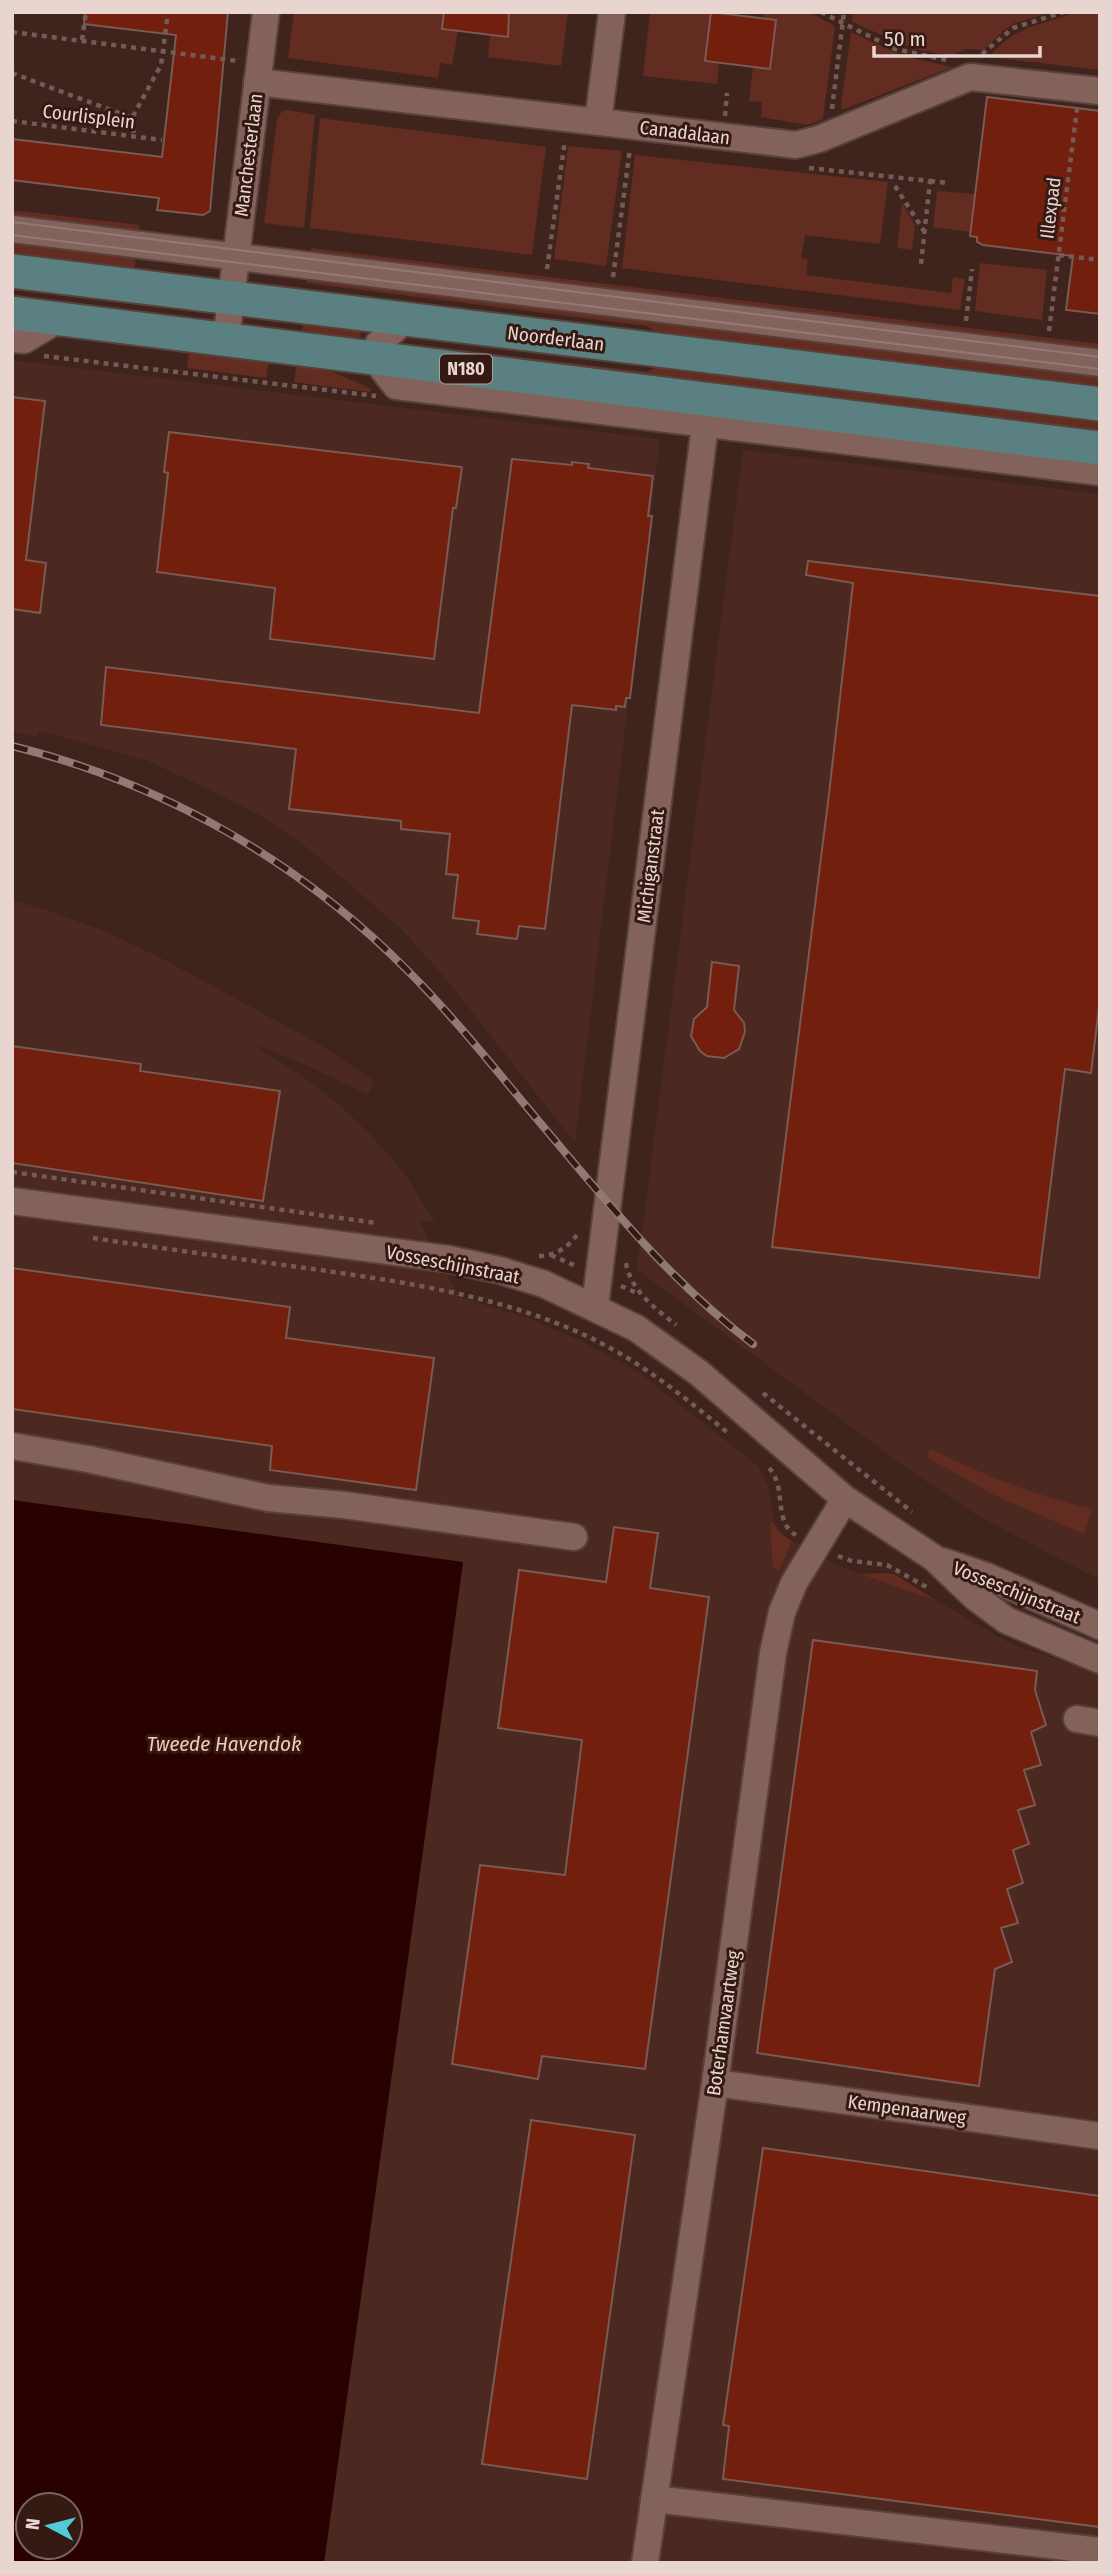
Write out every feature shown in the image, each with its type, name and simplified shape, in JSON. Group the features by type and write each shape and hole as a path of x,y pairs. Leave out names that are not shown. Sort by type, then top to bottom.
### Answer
{"main road":[{"name":"Noorderlaan","path":"12,271 1100,404"},
{"name":"N180","path":"12,313 1100,448"}],"street":[{"name":"Manchesterlaan","path":"226,340 266,12"},
{"path":"598,122 612,12"},
{"name":"Canadalaan","path":"258,73 568,118 796,145 808,143 966,66 1089,90"},
{"path":"12,229 1100,363"},
{"path":"12,339 24,340 59,319"},
{"path":"406,319 378,344 374,358 396,386 1100,472"},
{"name":"Michiganstraat","path":"595,1306 705,425"},
{"name":"Vosseschijnstraat","path":"12,1201 448,1259 527,1278 595,1306 636,1328 699,1373 845,1499 934,1558 975,1597 1006,1620 1100,1660"},
{"path":"12,1447 88,1459 268,1499 344,1505 574,1537"},
{"name":"Boterhamvaartweg","path":"645,2563 715,2083 773,1653 782,1612 790,1593 845,1499"},
{"name":"Vosseschijnstraat","path":"934,1558 997,1581 1100,1626"},
{"name":"Kempenaarweg","path":"715,2083 1100,2136"},
{"path":"654,2499 1100,2551"}],"path":[{"path":"82,40 86,12"},
{"name":"Courlisplein","path":"12,73 132,118 161,65 168,12"},
{"path":"821,12 895,49 966,66 1013,28 1064,12"},
{"path":"840,128 832,110 844,12"},
{"path":"12,32 163,52 258,73"},
{"name":"Illexpad","path":"1049,331 1059,255 1089,90"},
{"path":"132,118 134,136"},
{"path":"547,269 568,118"},
{"name":"Courlisplein","path":"12,121 162,140"},
{"path":"613,277 634,126"},
{"path":"802,167 948,183"},
{"path":"921,264 930,181"},
{"path":"895,186 925,231"},
{"path":"1059,255 1100,260"},
{"path":"966,321 972,269"},
{"path":"12,1172 381,1224"},
{"path":"530,1254 550,1255 567,1246 578,1234 582,1222"},
{"path":"80,1236 403,1282 505,1305 581,1333 629,1359 684,1397 732,1436"},
{"path":"625,1254 627,1270 640,1294 684,1331"},
{"path":"758,1389 919,1517"},
{"path":"761,1460 775,1474 784,1523 791,1532 852,1561 887,1565 936,1592"}],"shaded area":[{"path":"294,12 444,12 442,29 458,31 452,65 440,63 438,78 288,58"},
{"path":"509,12 568,12 561,66 488,57 490,35 508,37"},
{"path":"650,12 725,12 717,84 643,76"},
{"path":"764,12 809,12 835,26 823,119 807,125 761,117 762,102 749,101 753,67 771,68 776,20 763,19"},
{"path":"853,12 1052,12 1015,23 984,50 965,49 951,56 914,49 852,22"},
{"path":"1075,12 1100,12 1100,70 989,57 1019,32"},
{"path":"851,32 903,56 952,67 842,110"},
{"path":"282,111 315,115 304,228 264,223 277,119"},
{"path":"320,118 546,147 532,255 310,228"},
{"path":"568,146 622,151 606,266 554,259"},
{"path":"635,155 888,182 880,244 805,235 801,258 808,259 806,275 951,293 953,277 965,279 960,310 622,268"},
{"path":"937,191 975,194 971,232 933,227"},
{"path":"902,203 915,225 912,250 897,248"},
{"path":"12,210 140,225 139,232 12,217"},
{"path":"12,241 136,256 134,273 12,258"},
{"path":"311,248 1100,344 1100,351 310,254"},
{"path":"980,263 1047,270 1042,320 975,311"},
{"path":"307,277 1100,374 1100,392 666,338 647,326 307,283"},
{"path":"12,285 156,303 155,307 12,290"},
{"path":"304,320 360,329 361,339 357,343 301,337"},
{"path":"408,344 647,372 660,364 1100,418 1100,434 407,349"},
{"path":"190,349 269,359 266,378 187,368"},
{"path":"12,360 660,439 575,1143 446,979 402,930 309,849 261,816 146,760 40,731 37,737 12,732"},
{"path":"297,362 315,364 371,389 370,392 294,382"},
{"path":"743,450 1100,494 1100,1580 978,1516 915,1474 636,1269"},
{"path":"12,900 109,933 165,960 321,1045 374,1081 368,1095 304,1064 252,1044 301,1075 340,1105 405,1174 435,1222 419,1221 459,1297 528,1318 581,1341 637,1371 758,1466 768,1485 774,1523 784,1536 832,1563 937,1601 1013,1645 1100,1673 1100,2563 324,2563 463,1563 12,1500"},
{"path":"931,1449 1010,1484 1092,1509 1084,1534 1000,1498 926,1457"},
{"path":"770,1523 774,1523 778,1531 792,1541 779,1571 773,1568"},
{"path":"861,1574 894,1574 937,1601"}],"water":[{"name":"Tweede Havendok","path":"12,1500 463,1562 324,2563 12,2563"}],"building":[{"path":"85,12 228,12 210,211 203,215 157,210 159,198 12,180 12,139 162,157 176,35 84,24"},
{"path":"444,12 509,12 508,37 442,29"},
{"path":"711,12 776,20 770,69 705,61"},
{"path":"987,97 1100,111 1100,314 1066,310 1073,256 983,245 977,242 977,237 970,236"},
{"path":"12,397 45,401 26,560 46,563 40,613 12,609"},
{"path":"169,432 462,467 456,508 453,508 434,659 270,639 275,588 157,572 168,473 164,472"},
{"path":"512,459 589,464 588,468 653,476 648,516 652,516 630,698 626,698 625,707 616,706 616,710 572,705 545,929 519,926 517,939 477,934 479,921 453,918 458,875 446,874 450,834 401,829 401,821 289,809 296,749 101,725 106,667 479,713"},
{"path":"808,561 1100,596 1100,999 1091,1073 1065,1069 1039,1278 772,1247 853,583 806,575"},
{"path":"712,962 739,966 734,1010 744,1023 745,1032 739,1049 724,1058 707,1056 700,1051 691,1036 694,1019 707,1007"},
{"path":"12,1046 141,1064 140,1071 280,1091 263,1201 12,1163"},
{"path":"12,1268 290,1307 286,1338 434,1358 416,1490 270,1470 272,1446 12,1409"},
{"path":"614,1527 658,1533 650,1588 709,1597 645,2069 542,2056 538,2079 452,2064 480,1865 565,1875 582,1740 498,1728 519,1570 606,1582"},
{"path":"813,1640 1037,1671 1035,1690 1046,1725 1031,1732 1041,1765 1024,1770 1035,1805 1018,1810 1029,1844 1013,1850 1023,1883 1007,1889 1018,1923 1001,1928 1012,1962 995,1969 979,2086 757,2053"},
{"path":"531,2120 635,2135 587,2479 482,2464"},
{"path":"763,2148 1100,2196 1100,2527 723,2479 729,2426 723,2425"}],"tram line":[{"path":"12,222 1100,357"},
{"path":"12,235 1100,369"}],"railway":[{"path":"12,746 122,781 175,804 275,861 366,931 408,971 462,1030 644,1244 696,1296 753,1344"}]}
